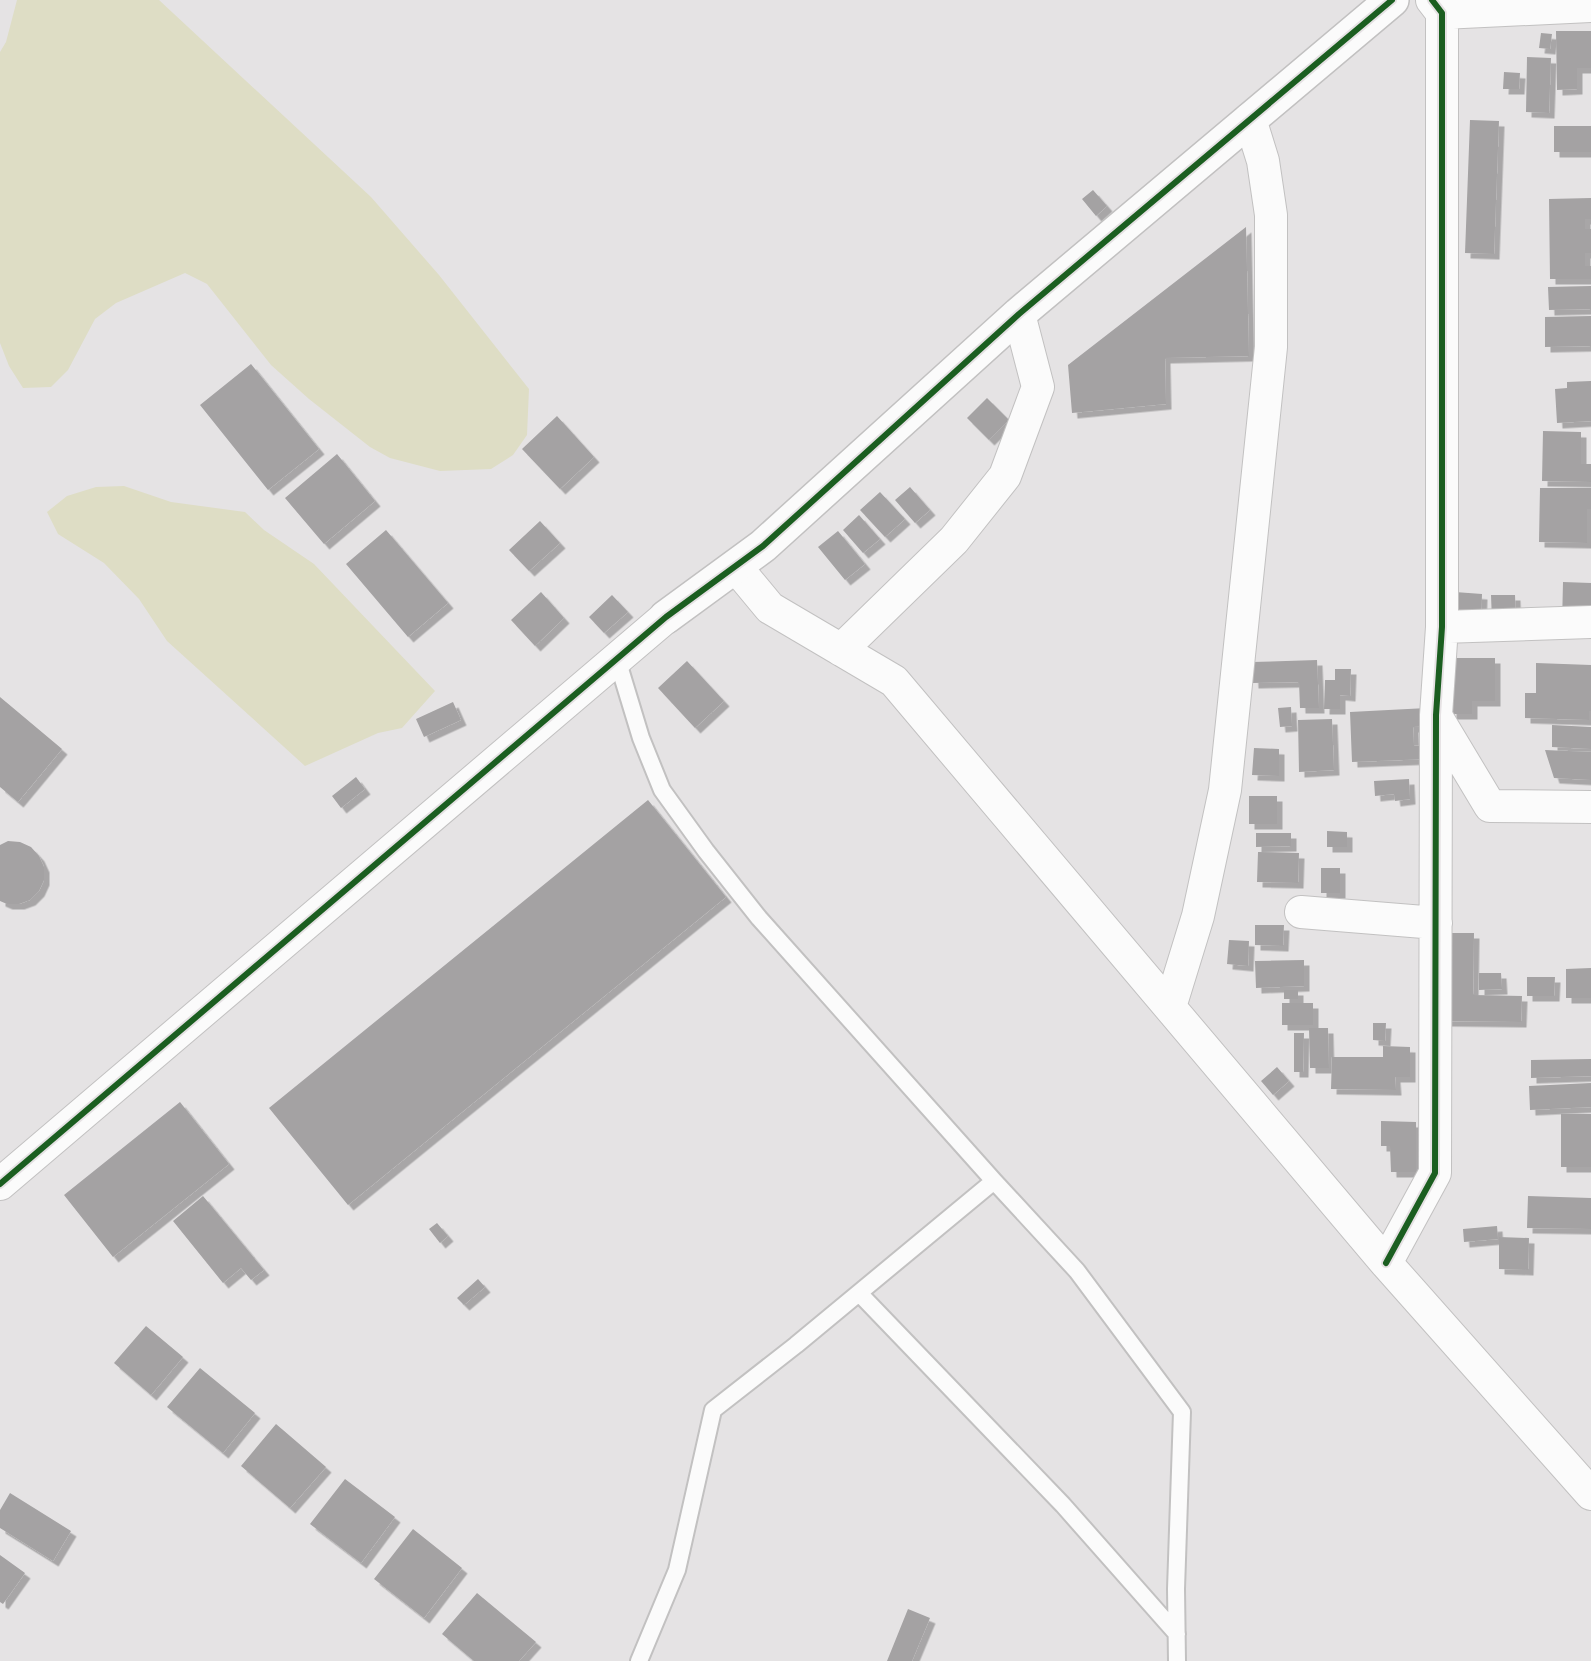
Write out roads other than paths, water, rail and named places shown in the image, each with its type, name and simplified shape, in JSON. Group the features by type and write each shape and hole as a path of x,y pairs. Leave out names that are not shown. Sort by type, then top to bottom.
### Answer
{"street":[{"path":"0,1184 666,617 763,546 1019,314 1392,0"},
{"path":"1386,1263 1436,1173 1436,715 1442,627 1437,6 1591,6"},
{"path":"1170,1007 1197,916 1225,790 1271,347 1270,215 1263,161 1250,119"},
{"path":"841,650 954,540 1005,476 1038,387 1019,314"},
{"path":"736,567 770,609 894,681 1386,1263 1591,1494"},
{"path":"1442,627 1591,622"},
{"path":"1436,715 1490,806 1591,807"},
{"path":"1301,912 1436,923"}],"lane":[{"path":"617,659 641,738 662,789 706,851 759,918 994,1181 1077,1270 1182,1412 1176,1589 1177,1661"},
{"path":"639,1661 677,1570 713,1410 796,1345 994,1181"},
{"path":"859,1293 1063,1504 1177,1634"}]}
